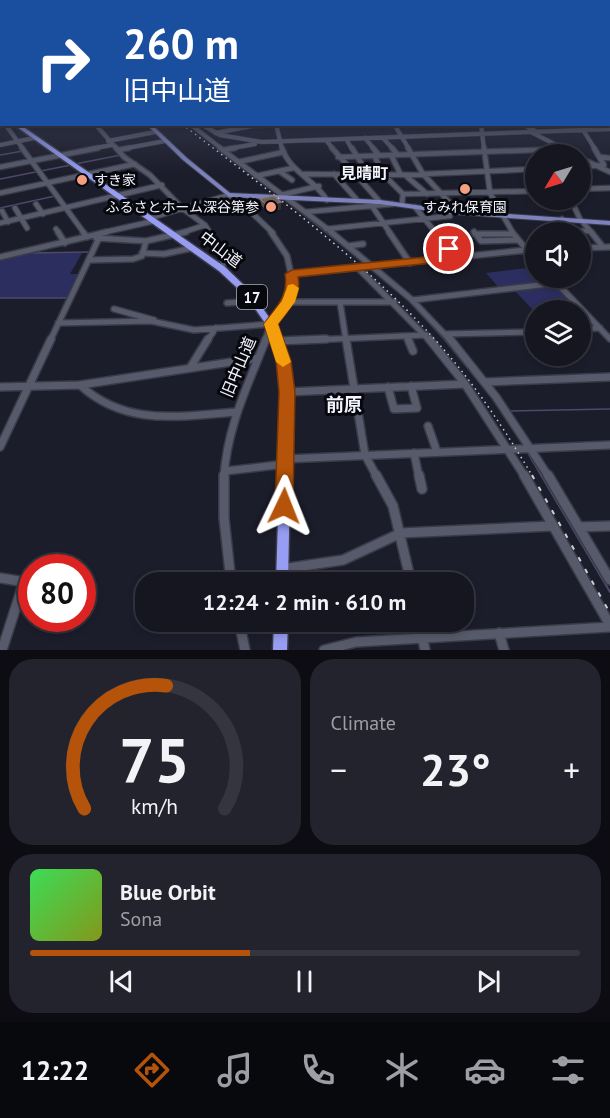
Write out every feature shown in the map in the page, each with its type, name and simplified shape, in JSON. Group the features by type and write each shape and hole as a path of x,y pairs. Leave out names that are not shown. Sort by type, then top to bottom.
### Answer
{"highway":[{"name":"中山道","path":"18,126 222,269 255,300 271,324 283,361 287,392 282,569"},
{"path":"280,650 281,632"}],"main road":[{"path":"150,126 229,195 282,196 358,201 370,204 380,202 501,217 580,219 610,223"}],"street":[{"path":"4,126 18,141 87,237 146,241 174,236 205,225"},
{"path":"96,126 110,143 162,185 183,209 205,225 222,254 224,264 222,269"},
{"path":"193,126 375,266 413,300 445,334 486,382 532,448 610,580"},
{"path":"204,126 214,133 241,140 262,142 610,129"},
{"path":"214,133 252,126"},
{"path":"276,126 279,142 293,168 319,186 327,200"},
{"path":"326,229 450,216 451,205 424,175 395,126"},
{"path":"482,126 490,193 501,217 525,249"},
{"path":"526,126 537,132"},
{"path":"600,126 604,130"},
{"path":"583,130 601,157 600,166"},
{"path":"0,167 156,132"},
{"path":"530,132 554,144"},
{"path":"0,145 34,138"},
{"path":"365,138 376,155 383,174 403,194 444,195 525,191"},
{"path":"383,138 398,155"},
{"path":"346,139 368,174"},
{"path":"326,140 338,157 357,174 380,202"},
{"path":"118,150 165,141"},
{"path":"223,150 262,142"},
{"path":"391,147 406,145"},
{"path":"338,157 525,150"},
{"path":"238,162 284,152"},
{"path":"391,155 403,175 427,194"},
{"path":"601,157 610,158"},
{"path":"591,162 610,172"},
{"path":"0,193 135,164"},
{"path":"591,166 600,166"},
{"path":"256,176 293,168"},
{"path":"304,174 424,175 525,169"},
{"path":"279,171 292,180"},
{"path":"334,174 358,201"},
{"path":"0,224 162,185"},
{"path":"282,196 319,186"},
{"path":"591,189 610,188"},
{"path":"304,213 370,204 400,204 403,194"},
{"path":"0,256 65,243 152,220 229,195 253,213 277,239 286,254 294,284 289,302 395,302"},
{"path":"36,204 43,214"},
{"path":"370,204 410,263"},
{"path":"416,207 455,258"},
{"path":"15,208 27,228"},
{"path":"576,210 582,222"},
{"path":"2,211 8,222"},
{"path":"56,229 65,243"},
{"path":"591,232 603,247"},
{"path":"513,234 475,233 481,241 517,240"},
{"path":"0,447 99,238"},
{"path":"142,253 146,241"},
{"path":"348,246 363,244"},
{"path":"449,249 470,246"},
{"path":"591,248 610,247"},
{"path":"89,260 133,259 142,253 164,254 192,248"},
{"path":"292,274 525,250"},
{"path":"324,650 356,642 610,626 509,449 465,384 426,335 358,268"},
{"path":"413,300 525,287"},
{"path":"562,288 610,339"},
{"path":"227,303 255,300"},
{"name":"旧中山道","path":"230,572 224,528 226,471 236,412 271,324 289,302"},
{"path":"340,302 365,455 393,506 409,572"},
{"path":"114,309 194,330 271,324"},
{"path":"58,323 157,322"},
{"path":"190,368 198,352 216,328"},
{"path":"591,328 600,328"},
{"path":"445,334 525,332"},
{"path":"278,341 426,335"},
{"path":"407,336 413,351"},
{"path":"0,387 80,385 258,358"},
{"path":"486,382 610,377"},
{"path":"287,392 465,384"},
{"path":"80,385 101,404 137,414 184,416 236,412"},
{"path":"388,387 394,409 417,408 411,386"},
{"path":"428,426 437,452"},
{"path":"226,471 285,462 365,455 610,445"},
{"path":"414,453 422,489"},
{"path":"282,569 343,560 401,533 553,526"},
{"path":"579,527 610,526"},
{"path":"0,578 18,581"},
{"path":"2,650 18,609"},
{"path":"241,632 245,650"},
{"path":"421,632 424,650"},
{"path":"499,633 504,650"}],"shaded area":[{"path":"21,253 82,253 70,274 82,274 70,298 0,298 0,257"},
{"path":"525,268 525,286 500,289 486,273"},
{"path":"559,288 569,300 525,302 514,290"}],"building":[{"path":"274,196 281,202 267,205 260,199"}],"waterway":[{"path":"523,126 528,129"},
{"path":"0,155 23,151"},
{"path":"75,164 121,155"},
{"path":"0,179 71,165"},
{"path":"265,184 278,195"},
{"path":"0,208 55,196"},
{"path":"285,200 342,245"},
{"path":"27,253 88,252"},
{"path":"0,298 69,298"},
{"path":"410,302 444,339 496,403"},
{"path":"509,411 610,409"},
{"path":"526,450 542,477"},
{"path":"541,475 610,592"}],"railway":[{"path":"185,126 348,255 409,312 452,359 477,391 533,477"},
{"path":"532,475 610,613"}],"slow traffic":[{"path":"283,362 271,324 289,302 293,288"}],"place":[{"name":"すき家","path":"82,180"},
{"name":"すみれ保育園","path":"465,189"},
{"name":"ふるさとホーム深谷第参","path":"271,207"}],"district":[{"name":"見晴町","path":"364,173"},
{"name":"前原","path":"344,404"}],"route":[{"path":"284,506 286,377 278,341 271,324 289,302 294,284 292,274 455,258 449,249"}]}
